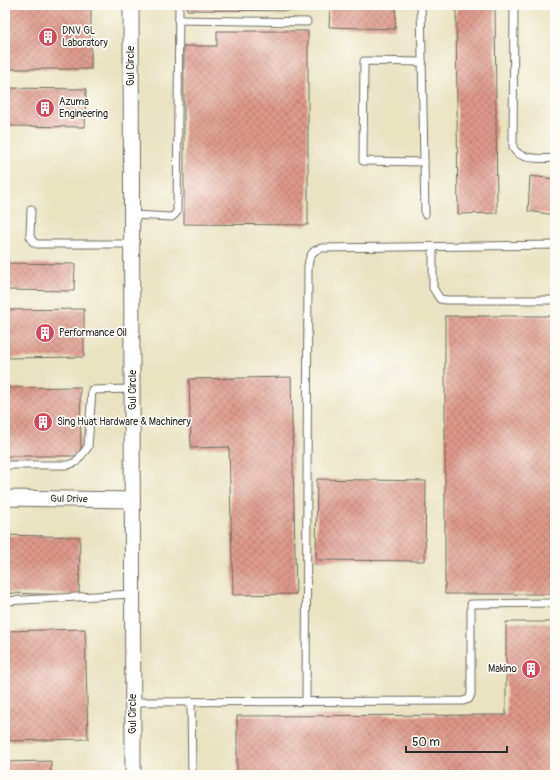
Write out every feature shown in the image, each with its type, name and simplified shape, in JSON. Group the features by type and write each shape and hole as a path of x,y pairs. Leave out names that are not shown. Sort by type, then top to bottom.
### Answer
{"street":[{"name":"Gul Circle","path":"132,5 133,775"},
{"name":"Gul Drive","path":"5,498 132,500"}],"lane":[{"path":"132,215 172,217 177,212 179,5"},
{"path":"421,5 425,214"},
{"path":"514,5 514,152 522,156 555,158"},
{"path":"178,20 306,22"},
{"path":"422,62 364,61 363,161 424,162"},
{"path":"31,209 31,239 36,244 132,244"},
{"path":"306,701 309,259 313,252 322,248 555,245"},
{"path":"433,247 433,288 440,299 555,300"},
{"path":"5,465 68,465 76,462 88,447 92,390 133,389"},
{"path":"5,601 132,594"},
{"path":"133,702 463,701 469,699 471,689 471,604 555,603"},
{"path":"191,701 192,775"}],"building":[{"name":"DNV GL Laboratory","path":"5,5 91,5 91,69 5,69"},
{"path":"187,5 299,5 299,11 187,10"},
{"path":"330,5 396,5 395,29 329,27"},
{"path":"456,5 495,5 497,213 458,214"},
{"path":"217,31 308,31 308,225 184,224 184,46 217,46"},
{"name":"Azuma Engineering","path":"5,88 86,89 85,127 5,126"},
{"path":"530,176 555,179 555,215 528,211"},
{"path":"5,263 75,264 74,291 5,290"},
{"name":"Performance Oil","path":"84,309 84,357 5,358 5,310"},
{"path":"445,316 555,316 555,594 445,594"},
{"path":"291,377 296,594 233,595 229,447 191,448 189,379"},
{"name":"Sing Huat Hardware & Machinery","path":"80,387 81,456 5,456 5,388"},
{"path":"317,479 426,481 425,561 316,560"},
{"path":"5,535 80,537 79,595 5,593"},
{"name":"Makino","path":"506,622 555,622 555,775 237,775 237,716 506,715"},
{"path":"85,629 88,739 5,741 5,631"},
{"path":"51,761 51,775 5,775 5,762"}],"place":[{"name":"DNV GL Laboratory","path":"48,37"},
{"name":"Azuma Engineering","path":"45,108"},
{"name":"Performance Oil","path":"45,333"},
{"name":"Sing Huat Hardware & Machinery","path":"43,422"},
{"name":"Makino","path":"531,669"}]}
